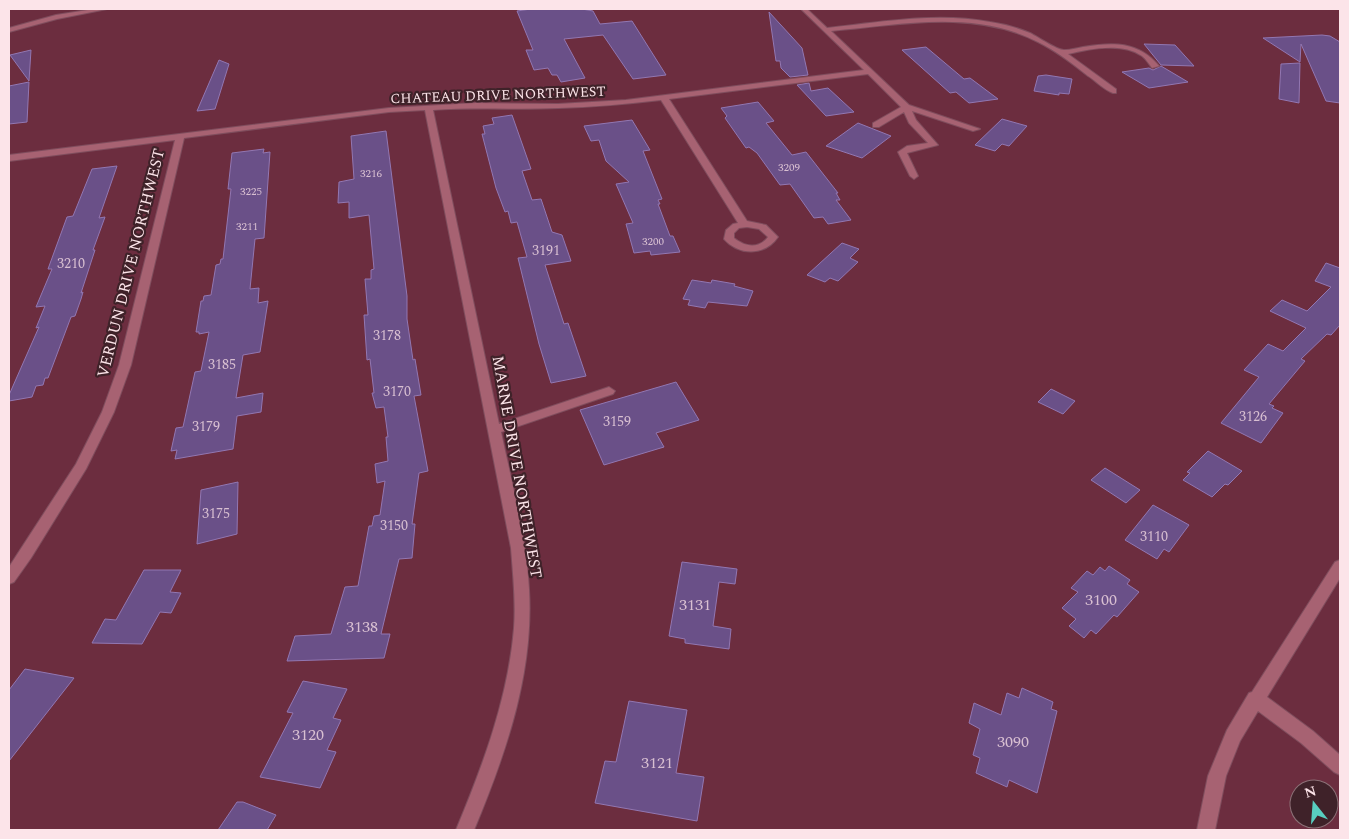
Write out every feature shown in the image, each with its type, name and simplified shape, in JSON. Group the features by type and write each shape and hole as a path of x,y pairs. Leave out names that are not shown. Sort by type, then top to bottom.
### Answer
{"street":[{"path":"9,30 56,17 104,9"},
{"path":"804,9 906,107 912,121 934,145 910,148 902,152 914,176"},
{"path":"825,30 940,20 968,21 1013,29 1082,65 1113,91"},
{"path":"1061,53 1090,46 1125,48 1144,54 1155,66"},
{"name":"CHATEAU DRIVE NORTHWEST","path":"9,158 428,107 589,105 664,98 869,72"},
{"path":"664,98 744,225"},
{"name":"MARNE DRIVE NORTHWEST","path":"428,107 518,548 522,599 519,656 502,736 465,830"},
{"path":"876,125 906,107 976,129"},
{"name":"VERDUN DRIVE NORTHWEST","path":"9,578 81,466 108,412 125,365 180,136"},
{"path":"494,430 609,391"},
{"path":"1206,830 1217,776 1232,736 1340,566"},
{"path":"1255,698 1307,737 1340,766"}],"building":[{"path":"531,9 582,9 593,11 600,24 632,21 666,75 633,79 603,35 564,39 585,78 561,82 557,75 552,75 548,68 534,70 526,50 533,50 517,11"},
{"path":"769,12 802,48 808,75 790,77 781,68 780,61 776,61"},
{"path":"1330,36 1340,42 1340,103 1326,101 1301,44 1300,62 1263,38"},
{"path":"1144,44 1175,45 1194,66 1161,65"},
{"path":"926,47 964,79 970,78 998,99 969,103 956,92 950,93 902,50"},
{"path":"31,50 29,81 10,55"},
{"path":"219,60 229,64 215,109 197,111"},
{"path":"1300,63 1299,103 1279,99 1281,64"},
{"path":"1161,66 1188,82 1149,88 1122,72 1149,68 1153,70"},
{"path":"1046,75 1072,79 1069,94 1059,93 1059,95 1034,91 1038,76"},
{"path":"29,82 27,122 9,124 9,86"},
{"path":"809,83 811,91 828,88 854,112 826,116 797,85"},
{"path":"758,102 774,121 766,123 792,155 806,152 838,193 836,193 840,200 836,200 851,220 828,224 823,217 814,218 790,184 780,185 757,153 749,147 746,148 725,118 727,116 721,108"},
{"path":"512,115 531,169 522,171 532,200 541,199 552,232 562,235 571,261 545,265 564,324 568,323 586,376 551,383 539,344 518,258 527,257 517,222 511,223 508,211 505,212 496,188 482,134 485,134 483,126 494,124 492,118"},
{"path":"1002,119 1027,126 1009,146 1002,144 995,151 975,145"},
{"path":"632,120 650,150 643,151 662,199 658,200 660,204 658,204 670,236 673,236 680,252 651,255 650,251 634,253 626,224 633,223 616,184 629,182 606,161 599,140 591,141 584,126"},
{"path":"858,123 891,136 862,158 826,146"},
{"path":"386,131 407,296 407,319 413,360 415,359 421,395 414,396 428,471 419,473 412,524 415,524 412,558 399,559 381,634 390,634 384,658 287,661 295,636 331,634 345,587 358,586 369,526 372,526 374,516 380,515 385,481 377,483 375,464 388,461 386,437 388,437 384,407 376,408 372,393 374,393 370,359 367,360 364,315 368,315 365,279 371,279 371,270 374,269 369,215 349,218 349,202 338,203 339,182 354,179 351,136"},
{"path":"264,149 263,153 270,152 264,238 255,239 250,289 259,288 258,303 268,301 260,352 243,355 236,398 263,393 261,412 237,416 233,449 175,459 177,450 171,451 176,428 183,427 195,372 201,371 209,332 199,334 199,332 196,332 201,301 203,301 204,296 211,295 216,265 220,264 221,259 223,259 231,189 228,189 232,153"},
{"path":"117,166 99,218 105,217 93,250 95,250 81,293 83,292 81,299 75,316 71,317 48,378 45,378 43,385 36,386 32,397 9,401 9,395 39,327 36,328 45,306 36,307 52,269 48,269 67,217 73,216 92,169"},
{"path":"842,243 859,249 850,258 858,262 838,281 830,278 825,282 807,275"},
{"path":"1326,263 1340,268 1340,325 1331,335 1327,334 1301,359 1305,361 1269,404 1274,406 1272,408 1283,413 1261,443 1221,423 1259,377 1244,370 1268,344 1283,351 1306,328 1270,311 1282,300 1307,311 1331,287 1315,281"},
{"path":"692,280 711,283 712,280 735,284 734,286 753,291 747,306 708,302 705,308 688,305 690,300 683,299"},
{"path":"676,382 699,420 656,433 664,447 604,465 580,410"},
{"path":"1051,389 1075,401 1063,414 1038,402"},
{"path":"1208,451 1242,471 1212,497 1183,480 1190,473 1187,472"},
{"path":"1105,468 1140,490 1126,503 1091,480"},
{"path":"238,482 237,534 197,544 201,490"},
{"path":"1153,505 1189,525 1169,552 1164,549 1157,559 1125,540"},
{"path":"682,562 737,569 735,584 719,582 713,626 731,629 729,649 685,643 685,639 669,636"},
{"path":"1109,566 1130,580 1127,584 1139,592 1117,617 1114,615 1096,634 1091,630 1084,638 1069,626 1076,619 1062,608 1078,592 1071,588 1087,571 1093,575 1100,567 1105,571"},
{"path":"144,570 181,570 170,592 181,593 171,613 160,612 142,644 92,643 105,619 116,620"},
{"path":"25,669 74,678 9,761 9,690"},
{"path":"303,681 347,689 333,718 341,720 327,750 336,752 320,788 260,777 293,713 287,712"},
{"path":"1022,688 1053,702 1051,709 1057,711 1037,793 1009,780 1007,787 976,773 980,758 973,755 980,729 969,723 974,703 1001,715 1007,693 1019,698"},
{"path":"629,701 687,710 676,773 704,777 697,821 595,803 605,761 616,762"},
{"path":"237,802 243,802 276,815 267,830 218,830"}]}
